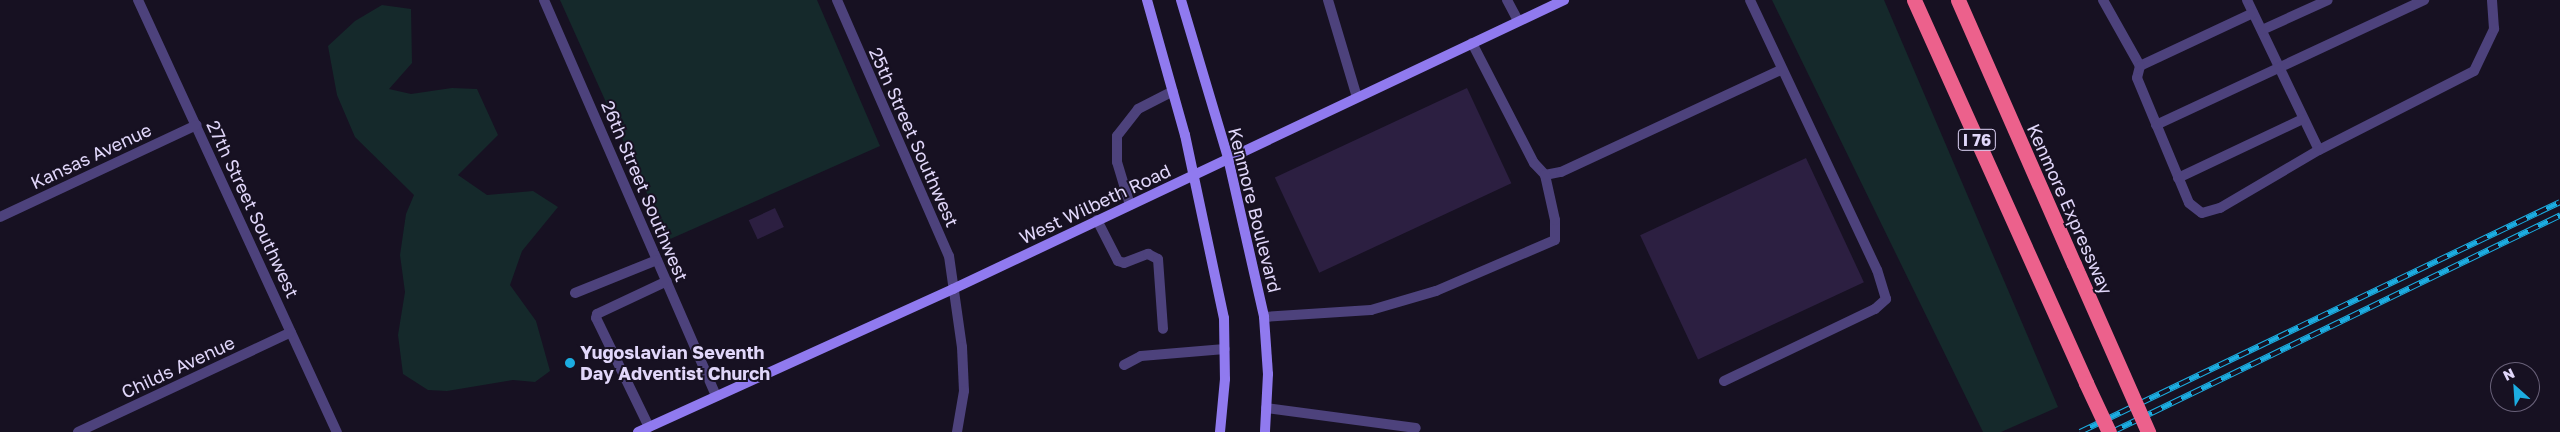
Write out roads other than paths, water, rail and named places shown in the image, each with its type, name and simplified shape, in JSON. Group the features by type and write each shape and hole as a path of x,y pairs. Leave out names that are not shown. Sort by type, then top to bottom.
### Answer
{"highway":[{"name":"I 76","path":"1914,0 2086,383 2098,432"},
{"name":"Kenmore Expressway","path":"1958,0 2148,432"},
{"path":"2086,383 2109,432"}],"main road":[{"path":"1147,0 1173,91 1214,264 1225,349 1220,432"},
{"name":"Kenmore Boulevard","path":"1181,0 1228,158 1264,317 1265,432"},
{"name":"West Wilbeth Road","path":"638,432 954,289 1564,0"}],"street":[{"name":"27th Street Southwest","path":"138,0 338,432"},
{"name":"26th Street Southwest","path":"544,0 716,396"},
{"name":"25th Street Southwest","path":"836,0 949,256 962,347 964,391 957,432"},
{"path":"1328,0 1357,98"},
{"path":"1508,0 1518,21"},
{"path":"1724,381 1875,309 1886,298 1877,270 1781,70 1750,0"},
{"path":"2103,0 2140,66 2137,78 2189,203 2202,213 2220,208 2319,150 2474,71 2494,29 2492,0"},
{"path":"2248,0 2319,150"},
{"path":"2262,30 2328,0"},
{"path":"2156,125 2424,0"},
{"path":"2140,66 2254,13"},
{"path":"1264,317 1371,310 1436,291 1555,240 1555,220 1545,175 1534,163 1472,43"},
{"path":"1545,175 1561,172 1781,70"},
{"path":"1130,205 1117,162 1118,136 1138,109 1173,91"},
{"path":"2178,178 2303,119"},
{"name":"Kansas Avenue","path":"0,217 196,125"},
{"path":"1098,220 1118,261 1124,263 1148,254 1158,259 1163,330"},
{"path":"575,293 658,260"},
{"path":"649,427 596,318 597,314 666,281"},
{"name":"Childs Avenue","path":"78,432 291,332"},
{"path":"1124,365 1141,356 1225,349"},
{"path":"1266,408 1416,428"}],"railway":[{"path":"2080,432 2560,202"},
{"path":"2112,432 2560,215"}],"place":[{"name":"Yugoslavian Seventh Day Adventist Church","path":"570,363"}]}
